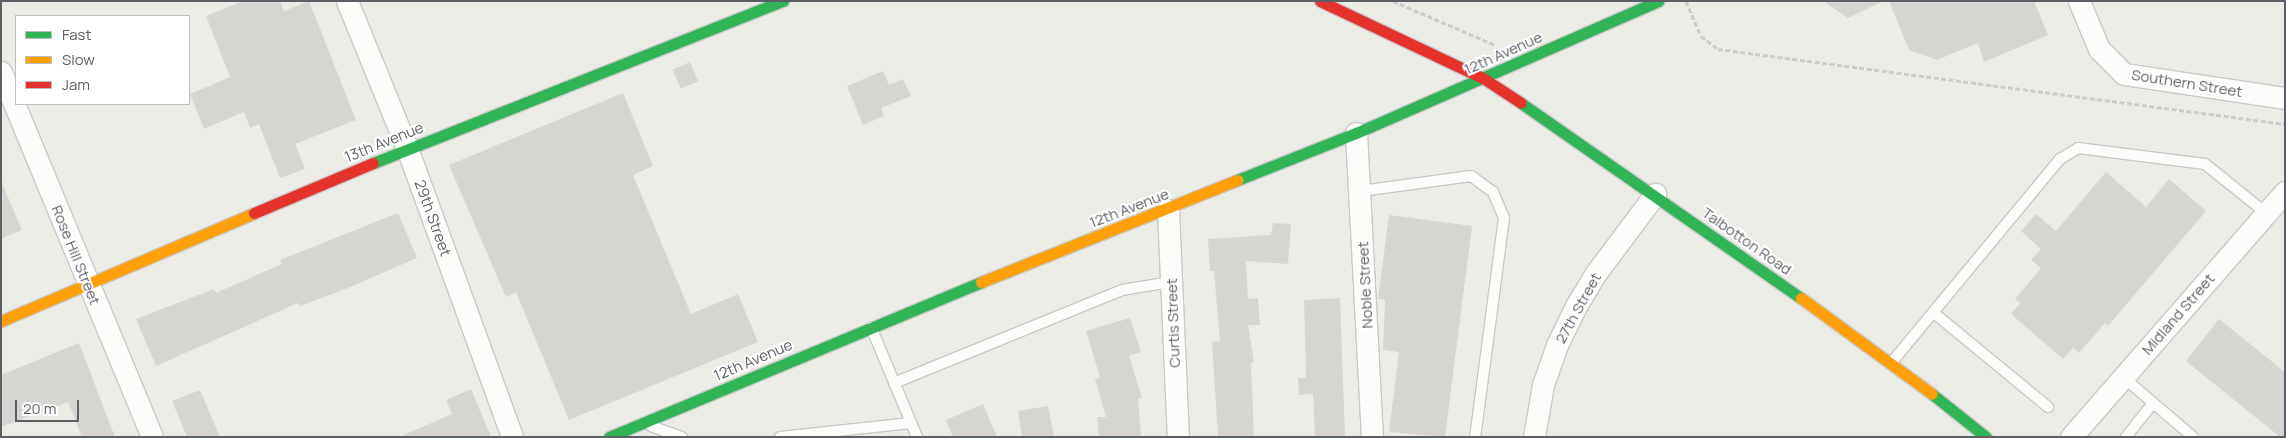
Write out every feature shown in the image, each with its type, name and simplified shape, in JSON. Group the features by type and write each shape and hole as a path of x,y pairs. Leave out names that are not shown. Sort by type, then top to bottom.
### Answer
{"street":[{"name":"29th Street","path":"347,1 407,148 512,437"},
{"name":"13th Avenue","path":"1,321 407,148 783,1"},
{"name":"Talbotton Road","path":"1320,1 1483,78 1655,194 1892,362 1986,437"},
{"name":"12th Avenue","path":"609,437 871,327 1168,210 1356,133 1658,1"},
{"name":"Southern Street","path":"2079,1 2099,49 2124,74 2285,98"},
{"name":"Rose Hill Street","path":"1,72 152,437"},
{"name":"Noble Street","path":"1356,133 1361,192 1372,437"},
{"name":"Midland Street","path":"2071,437 2285,192"},
{"name":"27th Street","path":"1534,437 1543,385 1556,345 1596,273 1655,194"},
{"name":"Curtis Street","path":"1168,210 1178,437"}],"lane":[{"path":"1892,362 2060,159 2078,148 2205,164 2266,213"},
{"path":"1361,192 1471,176 1493,192 1504,218 1475,437"},
{"path":"894,383 1122,290 1171,282"},
{"path":"1934,313 2048,407"},
{"path":"871,327 917,437"},
{"path":"2123,377 2194,437"},
{"path":"2126,437 2153,403"},
{"path":"643,423 682,437"},
{"path":"780,437 912,423"}],"path":[{"path":"1393,1 1494,46 1502,42"},
{"path":"1686,1 1701,36 1718,49 2285,124"}],"building":[{"path":"243,1 280,1 284,11 309,1 356,120 295,144 305,169 280,178 259,124 250,128 244,112 204,129 190,94 230,77 206,16"},
{"path":"1823,1 1884,1 1848,18"},
{"path":"1889,1 2034,1 2048,35 1984,62 1978,43 1937,60 1909,50"},
{"path":"690,62 698,81 681,89 673,69"},
{"path":"883,71 889,85 903,79 911,96 881,108 884,116 863,125 847,86"},
{"path":"623,93 653,166 633,175 691,314 738,294 758,342 569,420 516,292 506,297 449,165"},
{"path":"2106,172 2146,207 2169,179 2206,211 2108,326 2105,323 2079,353 2073,348 2063,359 2011,314 2020,303 2015,299 2041,268 2031,260 2041,249 2021,231 2036,214 2056,231"},
{"path":"1,181 22,230 1,239"},
{"path":"398,213 417,258 348,288 300,306 298,303 156,366 136,319 214,289 216,293 282,264 280,260"},
{"path":"1389,215 1472,226 1445,437 1389,432 1399,352 1383,350 1385,300 1378,299"},
{"path":"1273,223 1291,224 1288,264 1246,261 1248,299 1258,298 1260,325 1248,325 1254,362 1251,363 1254,437 1218,437 1212,342 1220,341 1214,271 1210,271 1208,239 1271,235"},
{"path":"1340,298 1345,437 1315,437 1313,394 1299,395 1298,378 1306,378 1304,300"},
{"path":"1130,318 1141,352 1129,356 1142,398 1138,399 1141,437 1099,437 1097,417 1106,417 1095,379 1100,377 1086,331"},
{"path":"2219,319 2285,372 2285,437 2280,437 2186,361"},
{"path":"79,343 115,437 82,437 68,402 1,427 1,375"},
{"path":"471,389 491,437 399,437 452,414 446,400"},
{"path":"200,390 220,437 187,437 172,401"},
{"path":"983,404 997,437 953,437 946,420"},
{"path":"1048,406 1054,437 1022,437 1018,411"}],"traffic: fast":[{"path":"373,163 783,1"},
{"path":"1237,180 1356,133 1658,1"},
{"path":"1521,103 1801,298"},
{"path":"609,437 981,282"},
{"path":"1932,394 1986,437"}],"traffic: slow":[{"path":"981,282 1237,180"},
{"path":"1,321 254,213"},
{"path":"1801,298 1932,394"}],"traffic: jam":[{"path":"1320,1 1483,78 1521,103"},
{"path":"254,213 373,163"}]}
